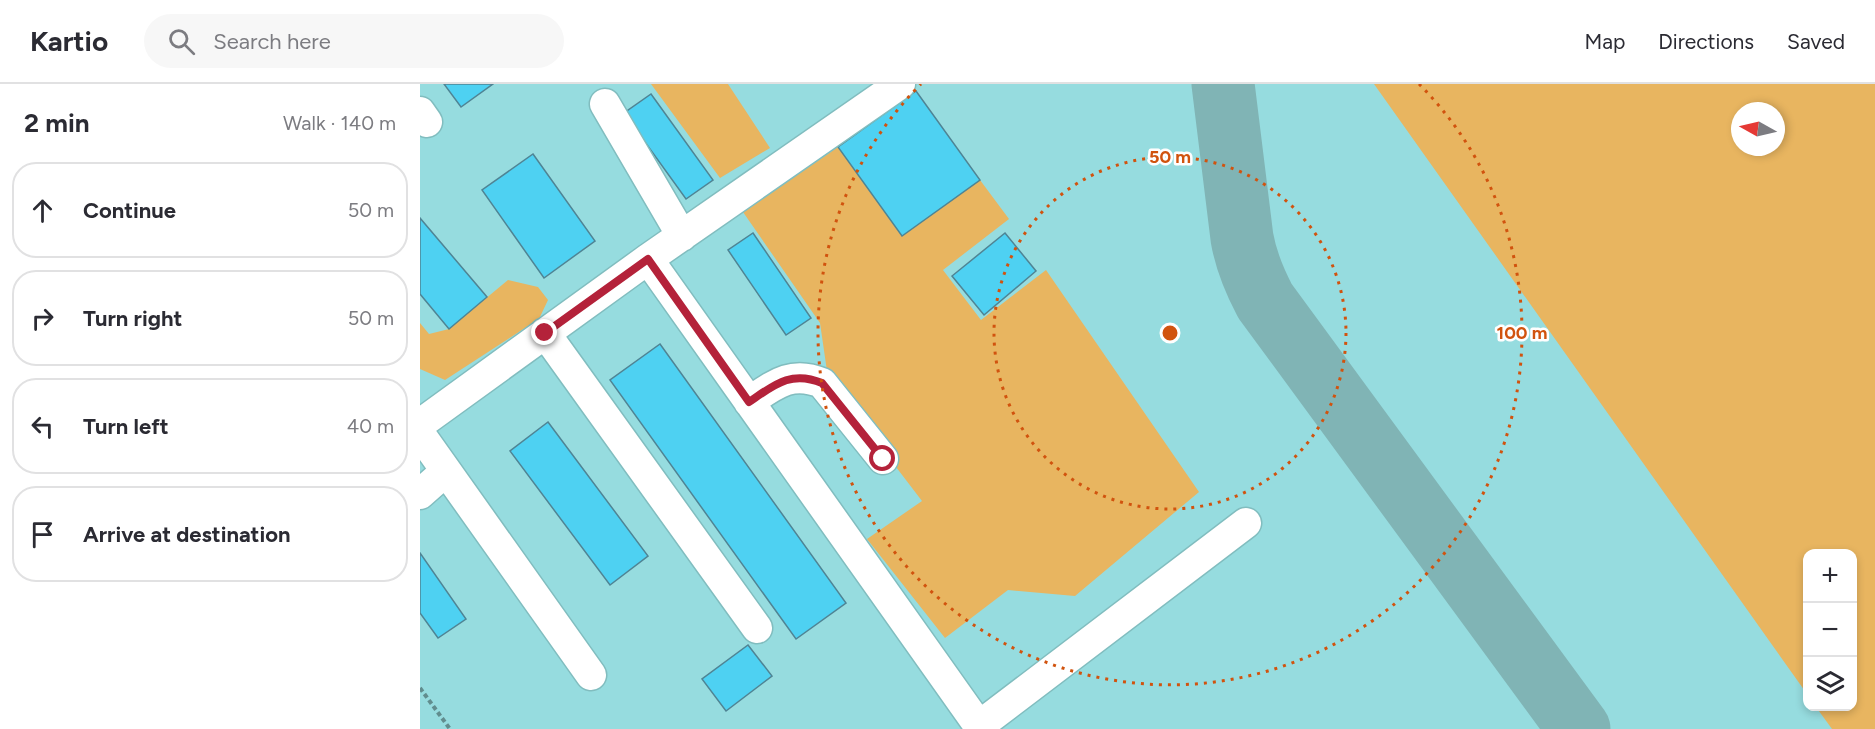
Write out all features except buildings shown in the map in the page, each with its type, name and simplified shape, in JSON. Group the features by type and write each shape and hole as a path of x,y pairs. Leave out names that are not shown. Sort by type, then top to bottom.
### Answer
{"lane":[{"path":"420,424 648,259 900,84"},
{"path":"605,104 682,236"},
{"path":"648,259 980,728 1246,524"},
{"path":"545,333 757,628"},
{"path":"749,402 778,383 795,377 816,380 822,383 883,459"},
{"path":"420,434 591,675"},
{"path":"420,494 446,471"}],"path":[{"path":"420,688 450,729"}],"shaded area":[{"path":"420,84 1875,84 1875,729 420,729"},
{"path":"651,84 728,84 770,148 720,178"},
{"path":"1374,84 1875,84 1875,729 1832,729 1819,711 1857,711 1857,549 1803,549 1803,688"},
{"path":"838,147 902,236 980,180 1009,219 943,270 981,320 1046,270 1199,492 1075,596 1008,590 945,638 867,539 922,501 828,378 820,323 743,212"},
{"path":"508,280 538,287 548,300 539,319 445,380 420,369 420,323 429,334 449,329"}],"taxiway":[{"path":"1223,84 1242,238 1251,270 1265,301 1579,729"}],"route":[{"path":"545,333 648,259 749,402 778,383 795,377 809,378 822,383 883,459"}]}
